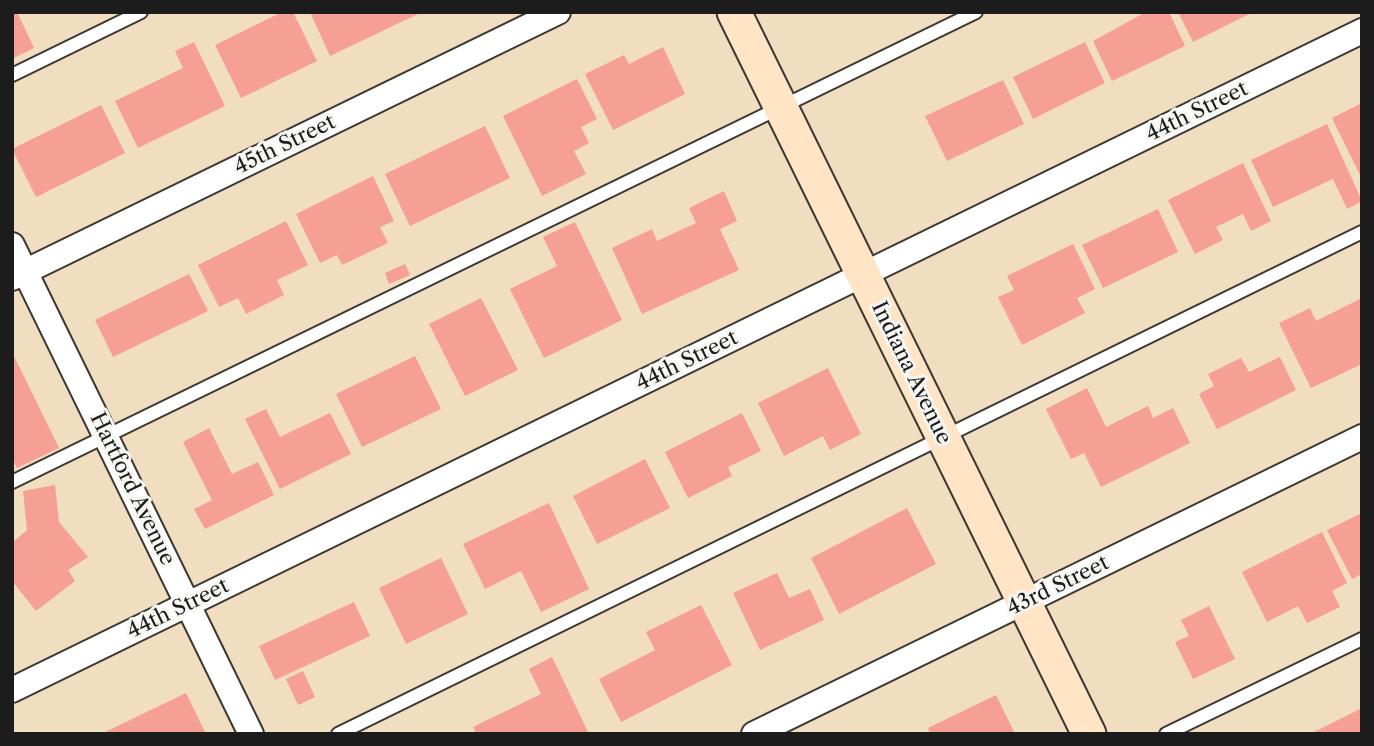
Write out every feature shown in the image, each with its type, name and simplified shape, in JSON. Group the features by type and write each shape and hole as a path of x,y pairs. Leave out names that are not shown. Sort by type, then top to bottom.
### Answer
{"main road":[{"name":"Indiana Avenue","path":"734,12 1088,734"}],"street":[{"name":"45th Street","path":"19,275 558,12"},
{"name":"44th Street","path":"12,690 1362,31"},
{"name":"Hartford Avenue","path":"12,245 19,275 105,436 251,734"},
{"name":"43rd Street","path":"754,734 1362,437"}],"lane":[{"path":"12,75 141,12"},
{"path":"12,482 976,12"},
{"path":"338,734 1362,232"},
{"path":"1166,734 1362,639"}],"building":[{"path":"12,12 17,12 34,48 12,59"},
{"path":"282,12 293,12 317,61 241,98 215,45"},
{"path":"310,12 422,12 330,56"},
{"path":"1146,12 1169,12 1185,46 1112,81 1093,41"},
{"path":"1178,12 1253,12 1193,42"},
{"path":"194,42 225,106 138,148 115,101 183,68 175,51"},
{"path":"1085,42 1105,83 1033,119 1013,77"},
{"path":"663,47 685,94 613,130 585,74 624,55 629,64"},
{"path":"577,79 597,119 581,127 589,143 574,151 586,174 542,196 503,116"},
{"path":"1003,80 1024,124 947,161 925,116"},
{"path":"1362,103 1362,174 1360,175 1332,118"},
{"path":"101,105 125,153 36,197 12,149"},
{"path":"1327,124 1362,201 1347,209 1333,179 1273,207 1251,160"},
{"path":"485,126 510,178 410,226 385,174"},
{"path":"1243,163 1271,221 1251,231 1243,214 1216,227 1223,240 1195,254 1168,200"},
{"path":"373,176 394,221 380,227 388,243 342,265 337,255 320,263 296,214"},
{"path":"724,191 737,221 720,229 739,270 642,314 612,248 652,229 657,241 696,223 689,208"},
{"path":"1158,209 1178,252 1103,288 1082,245"},
{"path":"286,221 308,265 277,280 284,295 246,314 238,298 219,307 198,265"},
{"path":"575,222 622,320 544,358 510,289 557,266 543,237"},
{"path":"1073,244 1095,289 1077,298 1085,313 1022,345 998,297 1014,290 1007,276"},
{"path":"405,264 410,275 389,284 385,273"},
{"path":"189,274 208,311 113,357 95,320"},
{"path":"481,298 518,370 465,396 429,324"},
{"path":"1362,298 1362,364 1311,388 1279,323 1310,308 1316,321"},
{"path":"12,352 59,448 17,468 12,459"},
{"path":"415,356 441,409 362,447 336,394"},
{"path":"1280,357 1296,390 1217,429 1199,394 1214,386 1208,374 1241,358 1249,372"},
{"path":"828,368 861,434 830,450 823,436 784,456 758,403"},
{"path":"1087,388 1106,427 1148,406 1153,418 1173,408 1190,443 1101,487 1084,453 1071,459 1046,409"},
{"path":"266,409 280,437 330,413 351,454 280,489 245,419"},
{"path":"742,413 761,451 728,467 732,476 688,498 665,452"},
{"path":"209,428 232,474 258,462 274,495 205,529 194,509 212,500 183,442"},
{"path":"645,459 670,508 597,544 573,496"},
{"path":"55,485 59,522 88,557 68,570 75,581 36,611 12,581 12,543 27,530 23,491"},
{"path":"549,503 589,589 541,612 521,571 485,589 463,544"},
{"path":"907,508 936,564 839,614 811,558"},
{"path":"1362,513 1362,574 1352,579 1327,530"},
{"path":"1322,532 1347,583 1332,591 1340,607 1307,623 1298,606 1267,622 1242,572"},
{"path":"441,558 468,614 406,644 379,588"},
{"path":"777,573 789,598 810,589 824,620 760,650 733,593"},
{"path":"354,602 370,636 275,680 259,646"},
{"path":"701,605 732,665 621,722 599,679 655,650 646,632"},
{"path":"1209,606 1235,659 1193,679 1175,642 1189,636 1181,620"},
{"path":"552,657 589,734 476,734 473,727 541,694 529,669"},
{"path":"303,671 315,697 298,705 286,679"},
{"path":"186,693 206,734 101,734"},
{"path":"996,695 1015,734 931,734 928,728"},
{"path":"1362,708 1362,734 1310,734"}]}
